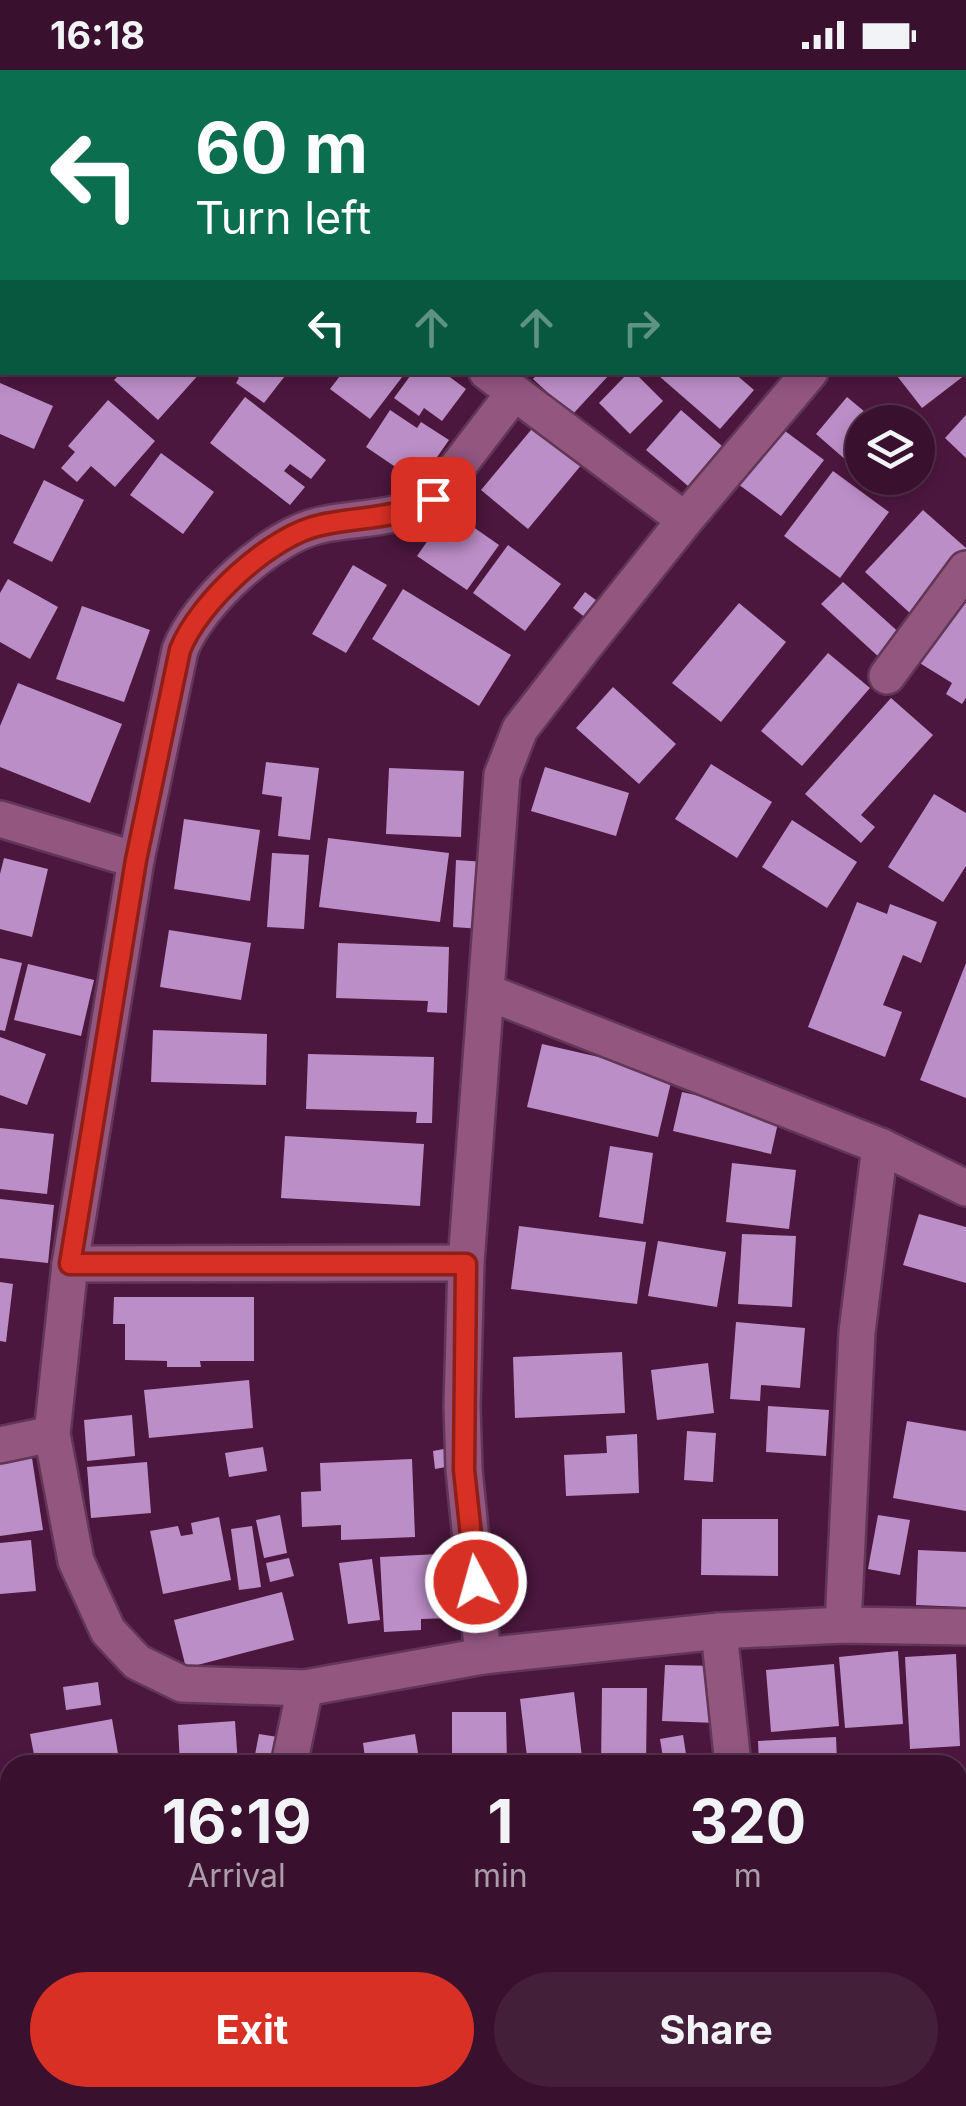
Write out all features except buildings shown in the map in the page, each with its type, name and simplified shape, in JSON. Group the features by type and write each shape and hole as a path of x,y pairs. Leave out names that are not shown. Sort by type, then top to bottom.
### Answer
{"street":[{"path":"483,1656 464,1470 466,1264 502,775 520,729 685,520 807,375"},
{"path":"685,520 501,380 433,499 393,516 320,525 292,534 271,546 188,628 136,860 70,1264 52,1434 76,1561 108,1632 136,1662 182,1684 305,1688 483,1656 719,1631 843,1625 966,1627"},
{"path":"887,676 966,569"},
{"path":"0,820 136,860"},
{"path":"487,992 880,1146 966,1188"},
{"path":"843,1625 857,1332 880,1146"},
{"path":"70,1264 466,1264"},
{"path":"0,1445 52,1434"},
{"path":"719,1631 732,1755"},
{"path":"291,1755 305,1688"}],"route":[{"path":"433,499 393,516 320,525 292,534 271,546 188,628 136,860 70,1264 466,1264 464,1470 476,1582"}]}
